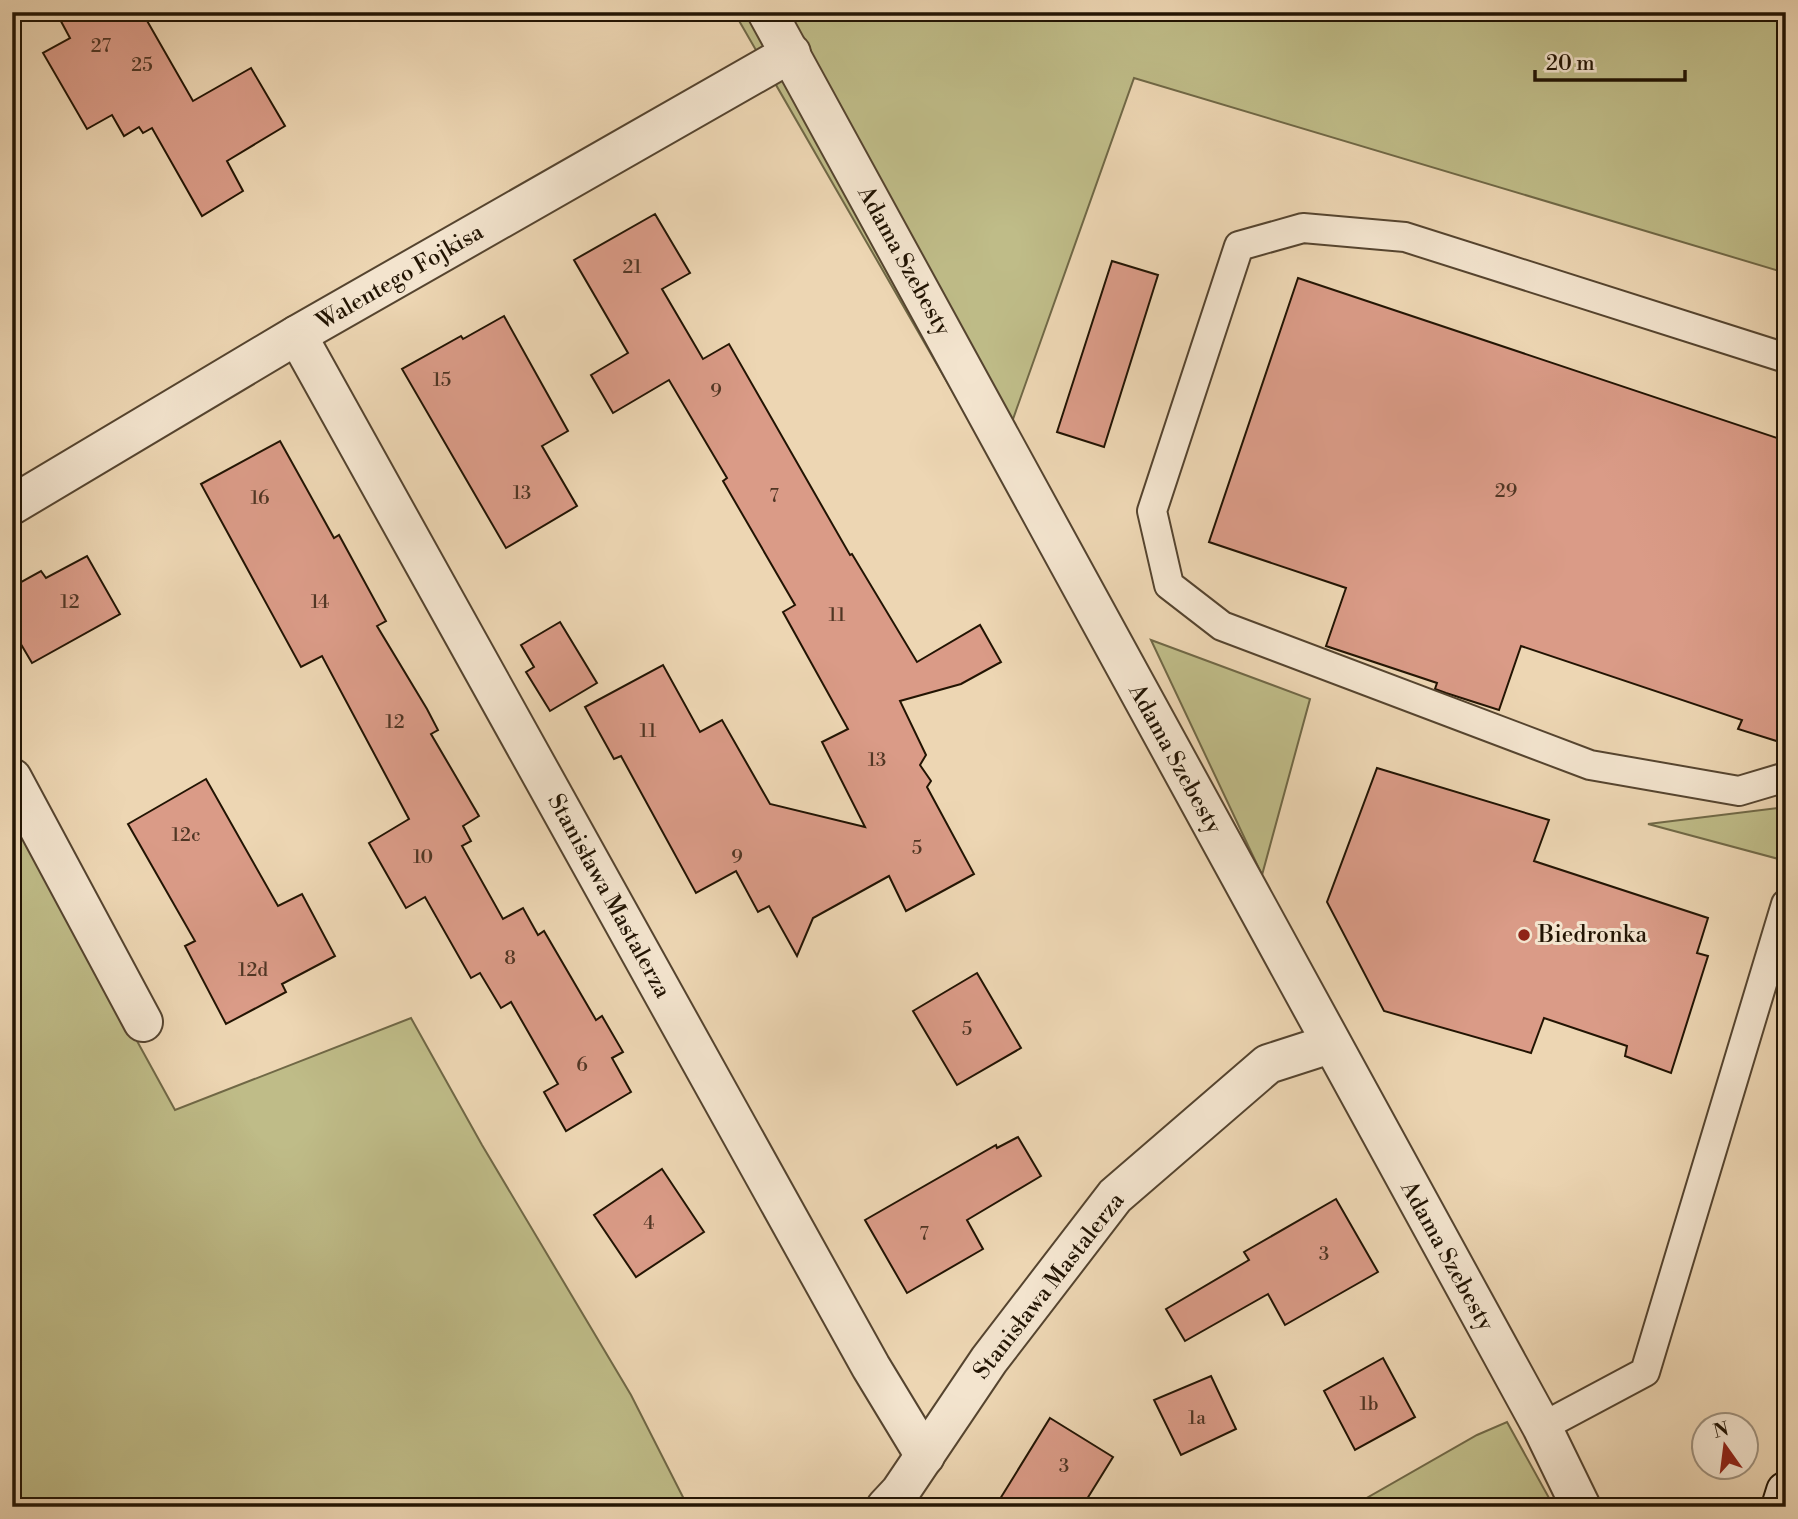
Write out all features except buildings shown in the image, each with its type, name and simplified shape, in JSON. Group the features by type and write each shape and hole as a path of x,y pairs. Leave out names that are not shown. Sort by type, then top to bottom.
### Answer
{"street":[{"name":"Adama Szebesty","path":"767,12 1542,1427 1581,1507"},
{"name":"Walentego Fojkisa","path":"12,505 297,335 790,53"},
{"name":"Stanisława Mastalerza","path":"297,335 857,1343 925,1456"},
{"path":"12,778 143,1022"},
{"name":"Stanisława Mastalerza","path":"886,1507 900,1492 989,1360 1115,1196 1268,1064 1330,1044"},
{"path":"1781,1507 1786,1491"}],"lane":[{"path":"1786,358 1405,237 1303,228 1239,246 1152,511 1170,586 1222,626 1590,765 1738,791 1786,777"},
{"path":"1542,1427 1645,1372 1786,904"}],"shaded area":[{"path":"734,12 1786,12 1786,273 1134,78 996,467"},
{"path":"1151,640 1310,699 1262,875"},
{"path":"1786,807 1786,861 1648,824"},
{"path":"12,814 175,1110 411,1018 482,1145 631,1395 688,1507 12,1507"},
{"path":"1507,1422 1554,1507 1351,1507 1477,1435"}],"place":[{"name":"Biedronka","path":"1524,935"}]}
